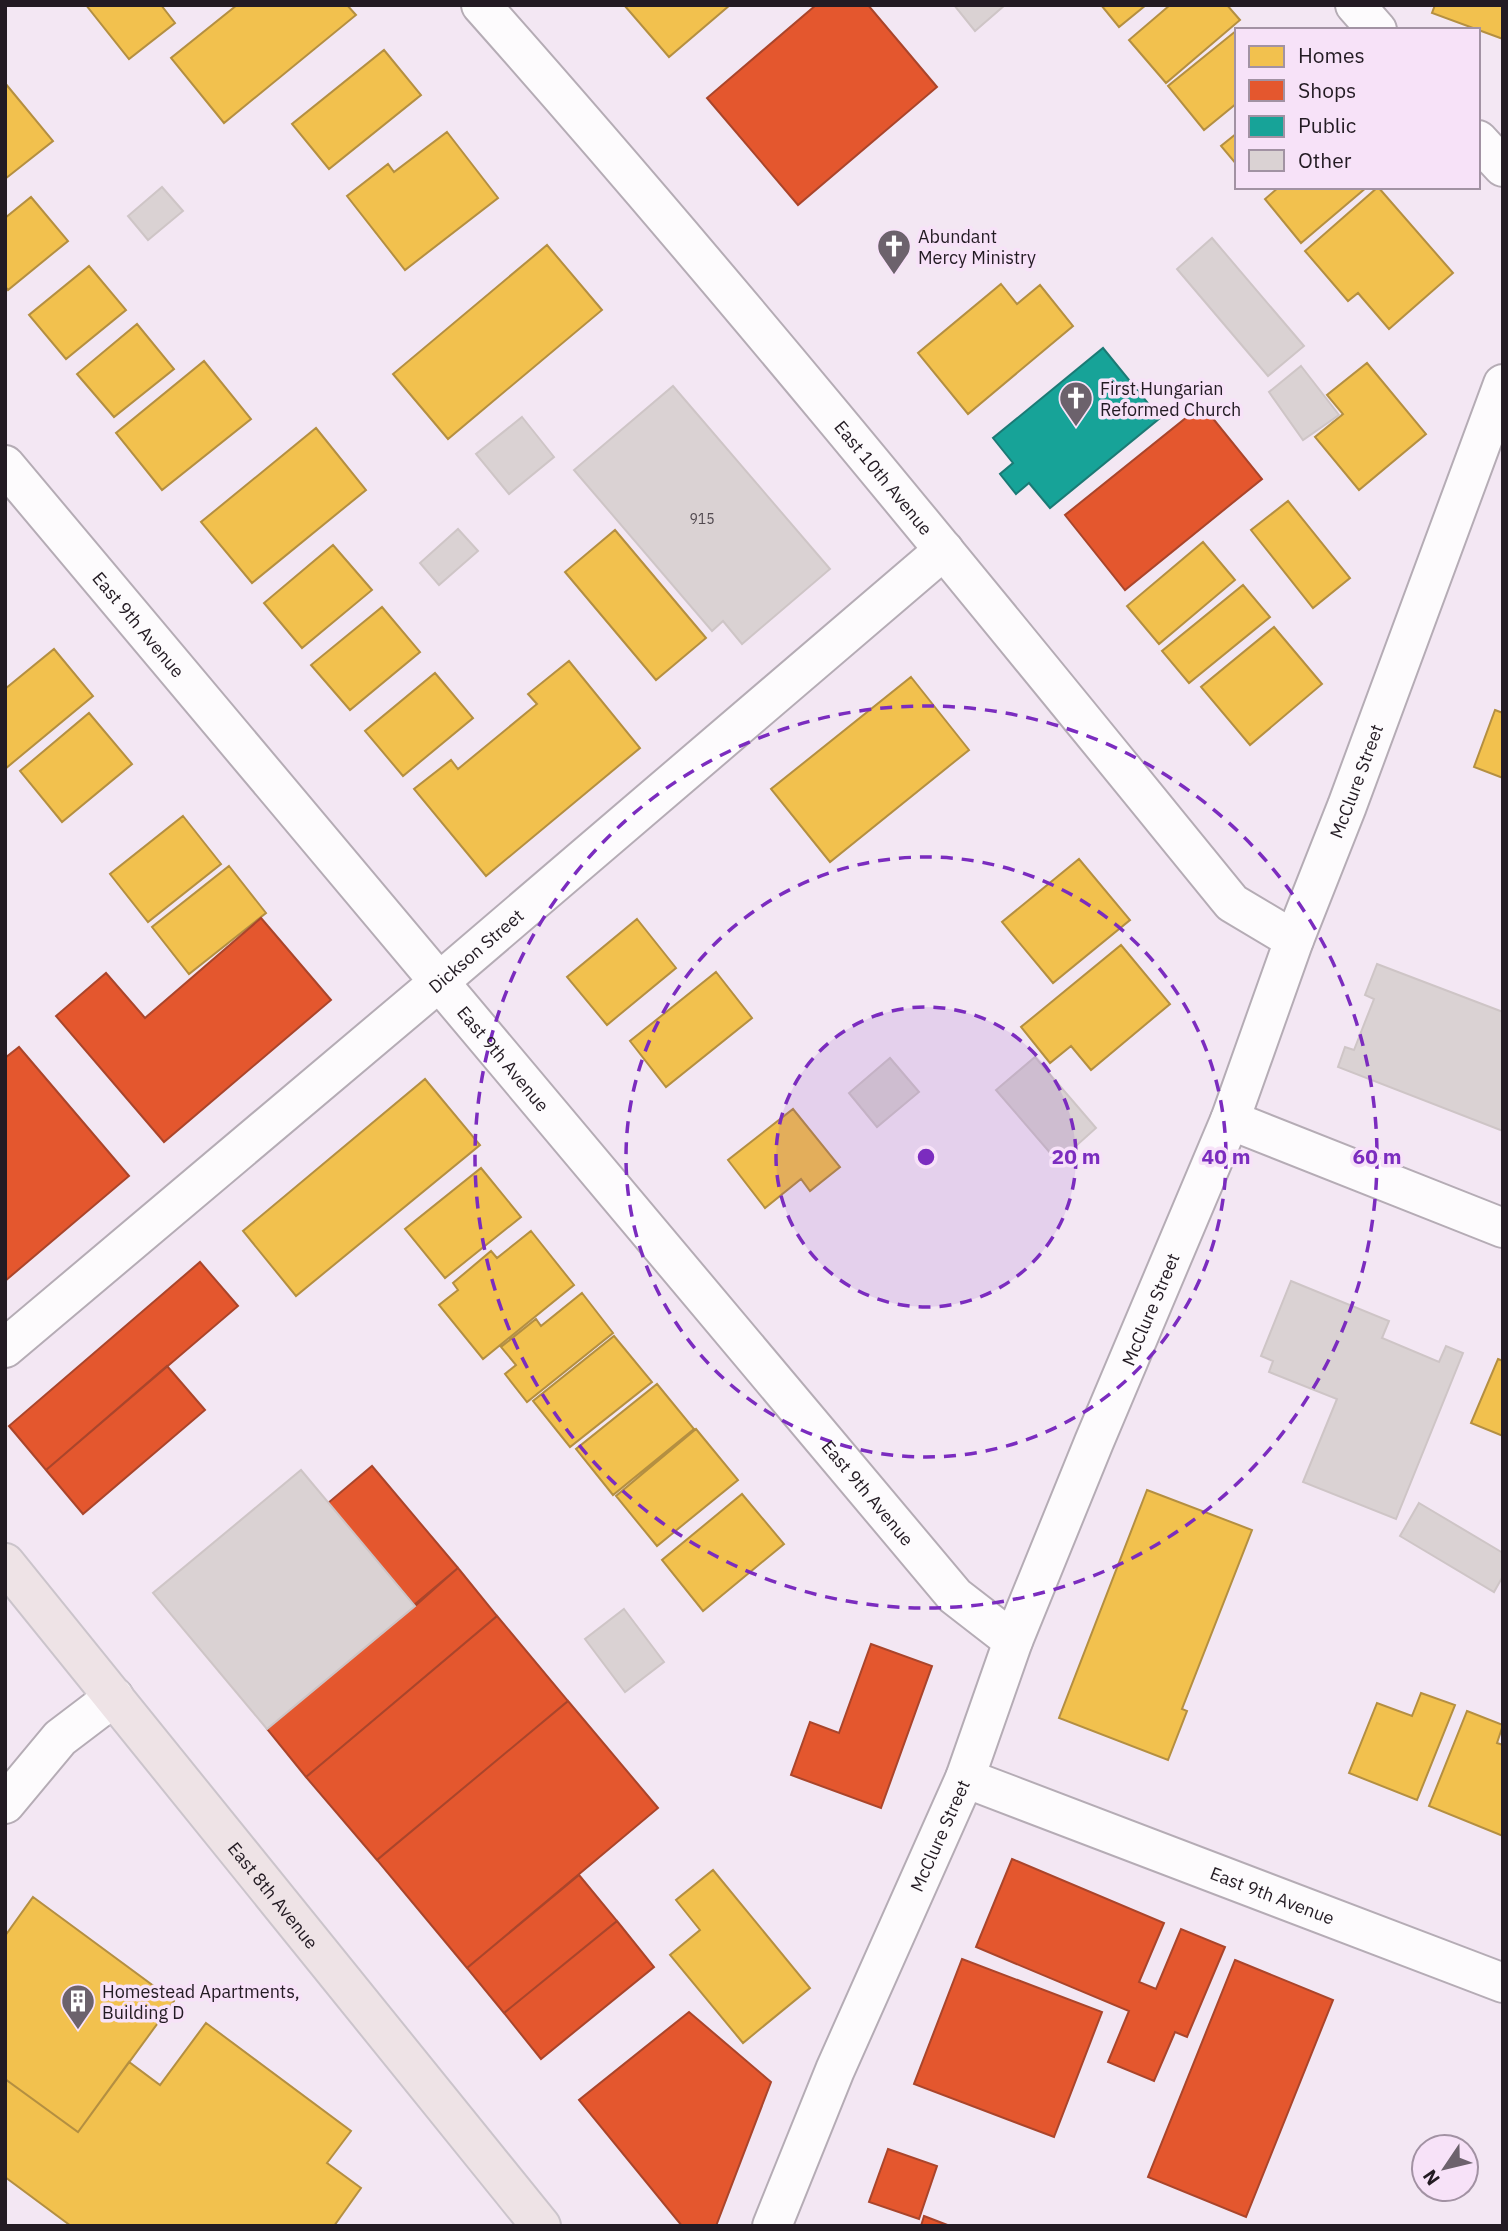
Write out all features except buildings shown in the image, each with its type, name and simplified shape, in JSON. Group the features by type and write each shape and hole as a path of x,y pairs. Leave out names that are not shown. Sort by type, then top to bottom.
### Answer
{"main road":[{"name":"East 8th Avenue","path":"5,1563 535,2223"}],"street":[{"name":"East 10th Avenue","path":"481,5 603,143 944,550 1232,903 1294,940"},
{"path":"1354,5 1375,28"},
{"path":"1480,142 1503,167"},
{"name":"McClure Street","path":"772,2226 835,2070 965,1778 1013,1641 1230,1120 1294,940 1347,806 1487,478 1503,384"},
{"name":"East 9th Avenue","path":"5,465 955,1596 1013,1641"},
{"name":"Dickson Street","path":"5,1348 439,982 944,550"},
{"path":"1230,1120 1503,1228"},
{"path":"5,1804 61,1738 114,1697"},
{"name":"East 9th Avenue","path":"965,1778 1503,1983"}],"place":[{"name":"Abundant Mercy Ministry","path":"894,276"},
{"name":"First Hungarian Reformed Church","path":"1076,428"},
{"name":"Homestead Apartments, Building D","path":"78,2031"}]}
